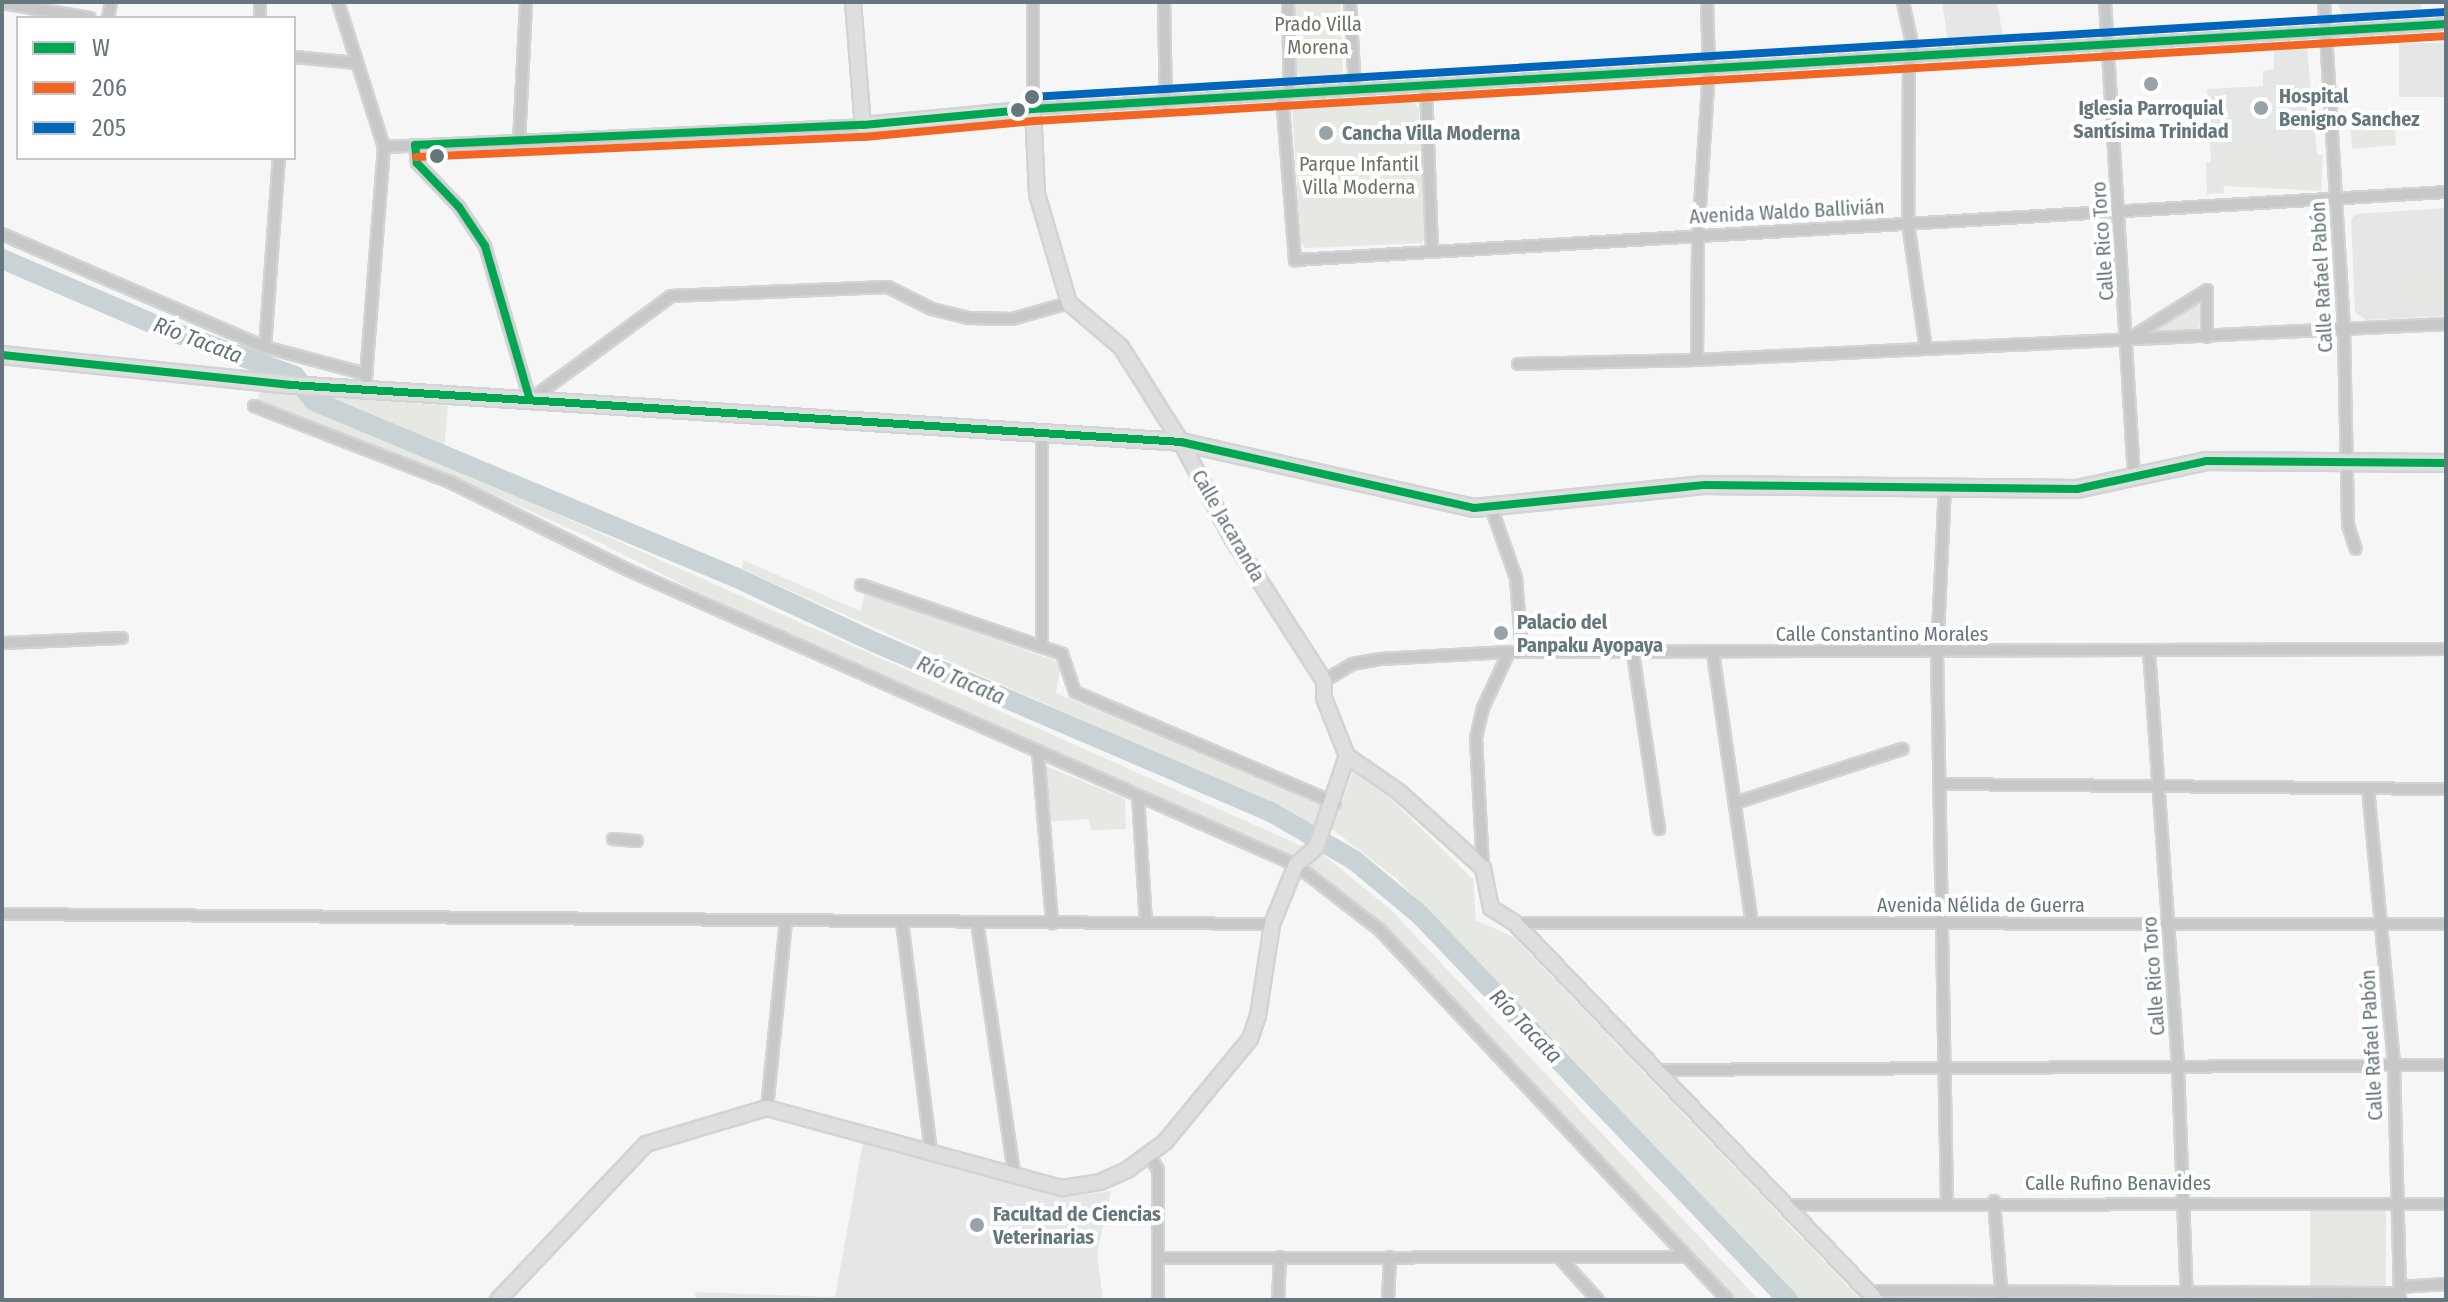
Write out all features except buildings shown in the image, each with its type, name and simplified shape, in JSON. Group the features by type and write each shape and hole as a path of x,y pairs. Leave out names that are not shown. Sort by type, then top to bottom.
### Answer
{"main road":[{"path":"2,355 291,385 365,382 530,400 1181,442 1474,508 1706,485 1945,485 2077,489 2206,461 2446,463"}],"street":[{"path":"2,234 265,347 365,382 384,147 338,2"},
{"path":"519,142 526,2"},
{"path":"853,2 863,125"},
{"path":"415,145 417,163 459,207 485,246 530,400 671,296 888,287 932,309 969,318 1012,319 1069,303 1037,194 1033,2"},
{"path":"1164,2 1166,103"},
{"path":"1286,95 1288,2"},
{"path":"1350,2 1355,90"},
{"path":"1697,360 1698,236 1709,69 1707,2"},
{"path":"1903,2 1912,57 1908,223 1926,349"},
{"name":"Calle Rico Toro","path":"2105,2 2134,478"},
{"name":"Calle Rafael Pabón","path":"2324,2 2344,331 2348,525 2356,549"},
{"path":"2,3 78,16"},
{"path":"384,147 863,125 1033,109 2446,24"},
{"path":"296,57 357,63"},
{"path":"1426,87 1432,251"},
{"name":"Avenida Waldo Ballivián","path":"1286,95 1295,260 2446,192"},
{"path":"265,347 279,160"},
{"path":"2127,340 2207,290 2207,337"},
{"name":"Calle Jacaranda","path":"1069,303 1121,347 1181,442 1232,538 1324,681 1324,698 1347,756"},
{"path":"1518,364 1697,360 2446,324"},
{"path":"254,406 450,482 628,570 1296,865 1380,930 1728,1300"},
{"path":"1042,432 1042,646"},
{"path":"1945,485 1937,653 1947,1203"},
{"path":"1491,507 1516,578 1522,652"},
{"path":"861,585 1062,654 1075,692 1335,803"},
{"path":"2,643 122,638"},
{"name":"Calle Constantino Morales","path":"1324,681 1352,664 1380,659 1509,652 2446,649"},
{"name":"Calle Rico Toro","path":"2149,650 2178,1068 2187,1295"},
{"path":"1509,652 1483,708 1476,738 1483,868 1491,908 1515,923 1654,1070 1791,1205 1873,1296 2400,1293 2446,1284"},
{"path":"1633,653 1659,829"},
{"path":"1713,653 1752,922"},
{"path":"1735,803 1902,749"},
{"path":"1038,751 1052,923"},
{"path":"498,1300 646,1144 767,1108 1062,1188 1100,1182 1149,1154 1165,1142 1250,1039 1258,1016 1272,924 1296,865 1319,841 1335,803 1347,756 1399,792 1483,868"},
{"path":"1940,784 2446,789"},
{"name":"Calle Rafael Pabón","path":"2368,788 2394,1065 2395,1203 2400,1293"},
{"path":"1138,796 1146,923"},
{"path":"613,839 637,841"},
{"path":"2,914 1272,924"},
{"path":"767,1108 786,921"},
{"path":"902,922 931,1151"},
{"path":"977,922 1014,1173"},
{"name":"Avenida Nélida de Guerra","path":"1515,923 2446,924"},
{"path":"1654,1070 2446,1065"},
{"path":"1149,1154 1158,1170 1158,1300"},
{"path":"1994,1201 2002,1294"},
{"name":"Calle Rufino Benavides","path":"1791,1205 1994,1201 2446,1204"},
{"path":"1278,1300 1280,1257"},
{"path":"1388,1300 1390,1257"},
{"path":"1559,1257 1598,1300"},
{"path":"1158,1258 1687,1257"}],"shaded area":[{"path":"1942,2 1997,2 2003,37 1948,41"},
{"path":"2337,2 2421,2 2422,11 2343,15"},
{"path":"2399,43 2446,43 2446,97 2399,97"},
{"name":"Hospital Benigno Sanchez","path":"2307,48 2317,155 2222,162 2224,193 2207,194 2206,163 2211,162 2207,89 2263,86 2263,71 2274,69 2274,50"},
{"path":"2446,208 2446,316 2366,320 2355,312 2351,219 2356,214"},
{"name":"Facultad de Ciencias Veterinarias","path":"863,1142 1061,1197 1111,1191 1097,1253 1103,1300 696,1300 695,1292 835,1297"}],"green space":[{"name":"Prado Villa Morena","path":"1294,2 1340,2 1343,70 1335,81 1305,82 1296,72"},
{"name":"Parque Infantil Villa Moderna","path":"1411,100 1419,109 1426,236 1422,243 1305,248 1301,243 1292,110 1296,105"},
{"path":"2394,120 2396,145 2352,149 2350,124"},
{"path":"2222,150 2323,155 2321,191 2220,186"},
{"path":"2443,278 2444,306 2398,308 2397,280"},
{"path":"2194,303 2202,306 2199,329 2145,333"},
{"path":"259,391 305,395 308,403 1304,847 1291,859 715,601 595,540 454,477 258,402"},
{"path":"320,396 448,406 444,447"},
{"path":"743,560 860,611 865,593 1061,663 1056,693 1323,806 1315,830 1219,781 742,569"},
{"path":"1041,764 1125,799 1126,829 1091,830 1089,819 1043,822"},
{"path":"1353,772 1392,800 1473,879 1476,920 1515,938 1861,1300 1794,1300 1396,878 1332,829"},
{"path":"1321,853 1391,910 1759,1300 1735,1300 1387,929 1305,867"},
{"path":"2310,1211 2386,1211 2386,1286 2310,1286"}],"waterway":[{"name":"Río Tacata","path":"2,259 165,329 295,376 314,401 735,577 874,642 1269,811 1354,860 1420,915 1788,1300"}],"transit line":[{"name":"205","path":"1032,97 2445,12"},
{"name":"W","path":"530,400 485,246 459,207 417,163 415,145 863,125 1033,109 2446,24"},
{"name":"206","path":"416,157 864,137 1034,121 2446,36"},
{"name":"W","path":"2,355 291,385 1181,442 1474,508 1706,485 2077,489 2206,461 2446,463"}],"place":[{"name":"Iglesia Parroquial Santísima Trinidad","path":"2151,84"},
{"name":"Hospital Benigno Sanchez","path":"2261,108"},
{"name":"Cancha Villa Moderna","path":"1326,133"},
{"name":"Palacio del Panpaku Ayopaya","path":"1501,633"},
{"name":"Facultad de Ciencias Veterinarias","path":"977,1225"}]}
